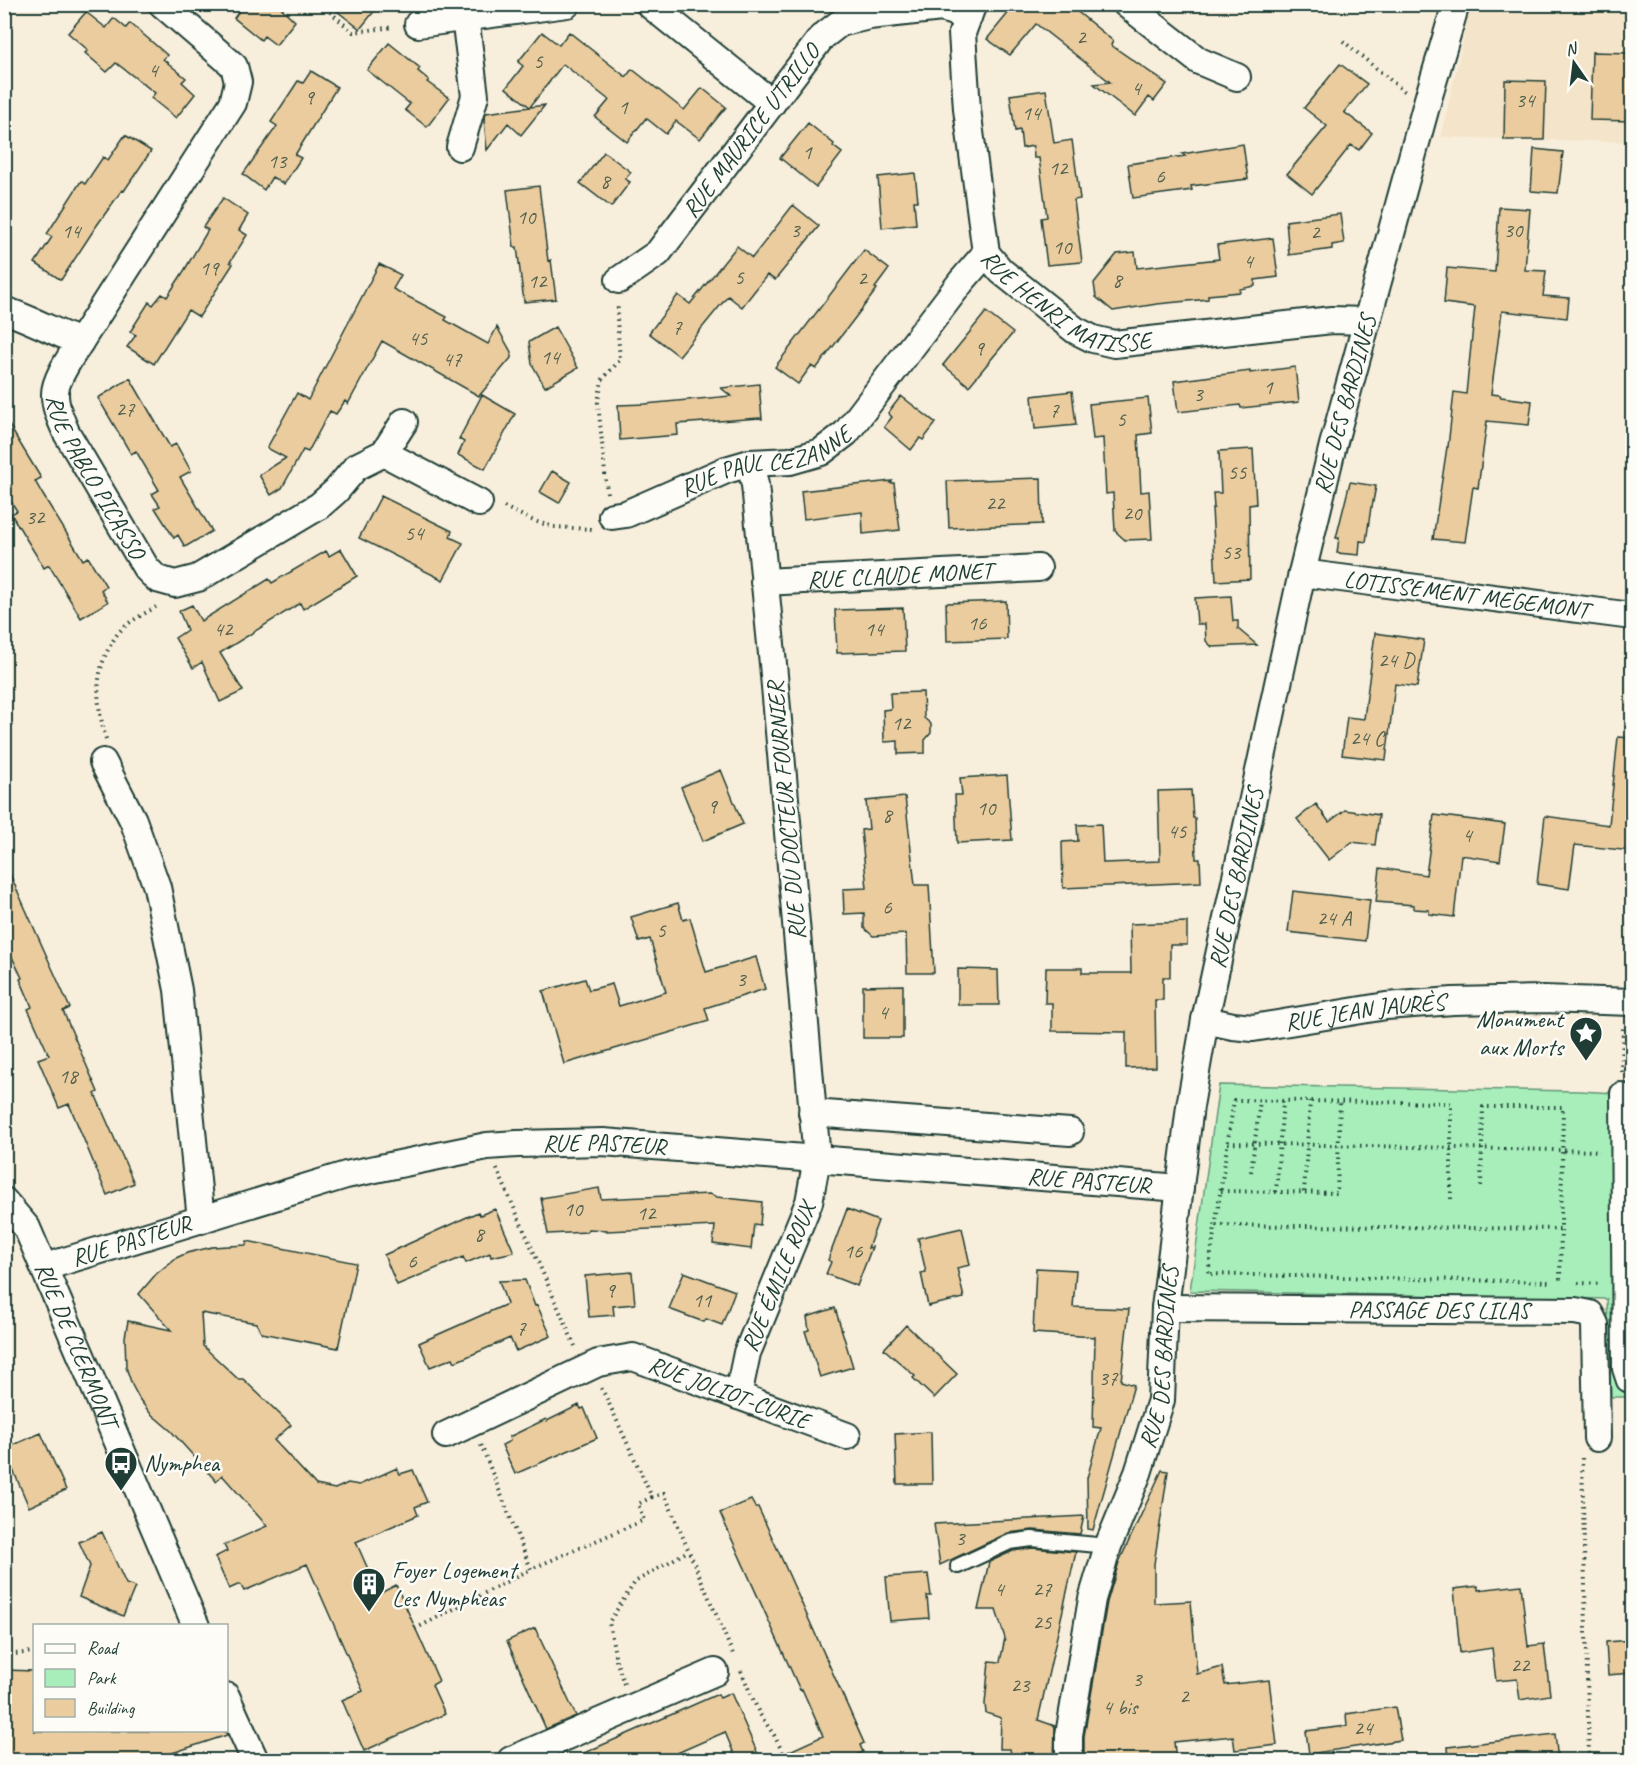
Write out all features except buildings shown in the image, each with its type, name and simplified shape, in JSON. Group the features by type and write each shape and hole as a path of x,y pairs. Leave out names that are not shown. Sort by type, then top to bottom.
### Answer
{"street":[{"name":"RUE PABLO PICASSO","path":"162,4 234,66 238,82 233,103 62,373 54,392 57,411 66,432 146,568 157,579 175,584 198,578 319,506 336,491 356,467 384,453"},
{"path":"418,24 567,4"},
{"path":"649,4 772,103"},
{"path":"1126,4 1199,61 1237,77"},
{"name":"RUE DES BARDINES","path":"1069,1761 1069,1736 1092,1599 1108,1546 1138,1473 1161,1400 1165,1308 1190,1106 1205,1020 1302,573 1366,321 1456,4"},
{"name":"RUE MAURICE UTRILLO","path":"619,279 658,253 822,37 840,23 869,16 942,8 971,11"},
{"name":"RUE HENRI MATISSE","path":"971,11 962,33 967,109 986,253 1001,271 1074,330 1093,339 1114,344 1332,320 1366,321"},
{"path":"460,147 475,96 465,17"},
{"name":"RUE PAUL CÉZANNE","path":"612,516 626,514 726,470 750,463 790,461 821,452 846,433 961,282 986,253"},
{"path":"4,310 28,318 80,342"},
{"path":"404,422 384,453 479,502"},
{"name":"RUE DU DOCTEUR FOURNIER","path":"750,463 755,485 773,664 817,1159"},
{"name":"RUE CLAUDE MONET","path":"764,582 1038,568"},
{"name":"LOTISSEMENT MÈGEMONT","path":"1302,573 1632,616"},
{"path":"103,762 133,820 157,887 178,990 201,1220"},
{"name":"RUE JEAN JAURÈS","path":"1205,1020 1253,1028 1386,1006 1543,999 1628,1001"},
{"path":"1625,1103 1622,1152 1623,1284 1628,1309 1623,1369 1627,1381 1632,1383"},
{"path":"813,1113 1070,1132"},
{"name":"RUE PASTEUR","path":"45,1267 346,1175 487,1146 603,1142 1180,1188"},
{"name":"RUE ÉMILE ROUX","path":"738,1396 747,1353 809,1202 817,1159"},
{"name":"RUE DE CLERMONT","path":"4,1201 27,1228 45,1267 195,1624"},
{"name":"PASSAGE DES LILAS","path":"1165,1308 1575,1311 1590,1314 1595,1324 1598,1438"},
{"name":"RUE JOLIOT-CURIE","path":"446,1435 588,1368 633,1357 847,1437"},
{"path":"511,1761 715,1672"},
{"path":"228,1700 255,1761"}],"lane":[{"path":"958,1566 1010,1542 1032,1539 1108,1546"}],"path":[{"path":"321,4 353,32 418,24"},
{"path":"1343,41 1405,92 1428,99"},
{"path":"479,502 490,500 534,521 554,527 610,529 612,516 607,496 598,402 602,380 620,360 617,319 619,279"},
{"path":"103,762 108,750 100,716 98,684 106,654 119,632 163,602"},
{"path":"1625,1103 1628,1001"},
{"path":"1451,1198 1451,1103 1234,1100 1209,1274 1623,1284"},
{"path":"1251,1172 1260,1101"},
{"path":"1276,1192 1283,1101"},
{"path":"1304,1192 1310,1101"},
{"path":"1221,1191 1337,1193 1341,1102"},
{"path":"1481,1186 1483,1107 1563,1107 1560,1283"},
{"path":"1228,1143 1622,1152"},
{"path":"487,1146 578,1351 606,1397 652,1497"},
{"path":"1216,1225 1561,1229"},
{"path":"472,1423 531,1569"},
{"path":"1589,1761 1581,1465 1584,1445 1598,1438"},
{"path":"415,1629 531,1569 644,1520 638,1504 664,1493 759,1713 774,1734 784,1755"},
{"path":"633,1708 616,1660 609,1622 636,1582 688,1551"},
{"path":"4,1655 33,1652"}],"shaded area":[{"path":"1471,5 1632,5 1632,142 1441,137"}],"green space":[{"path":"1219,1085 1580,1091 1632,1094 1632,1397 1611,1397 1607,1299 1190,1291"}],"place":[{"name":"Monument aux Morts","path":"1586,1062"},
{"name":"Nymphea","path":"121,1492"},
{"name":"Foyer Logement Les Nympheas","path":"369,1613"}]}
